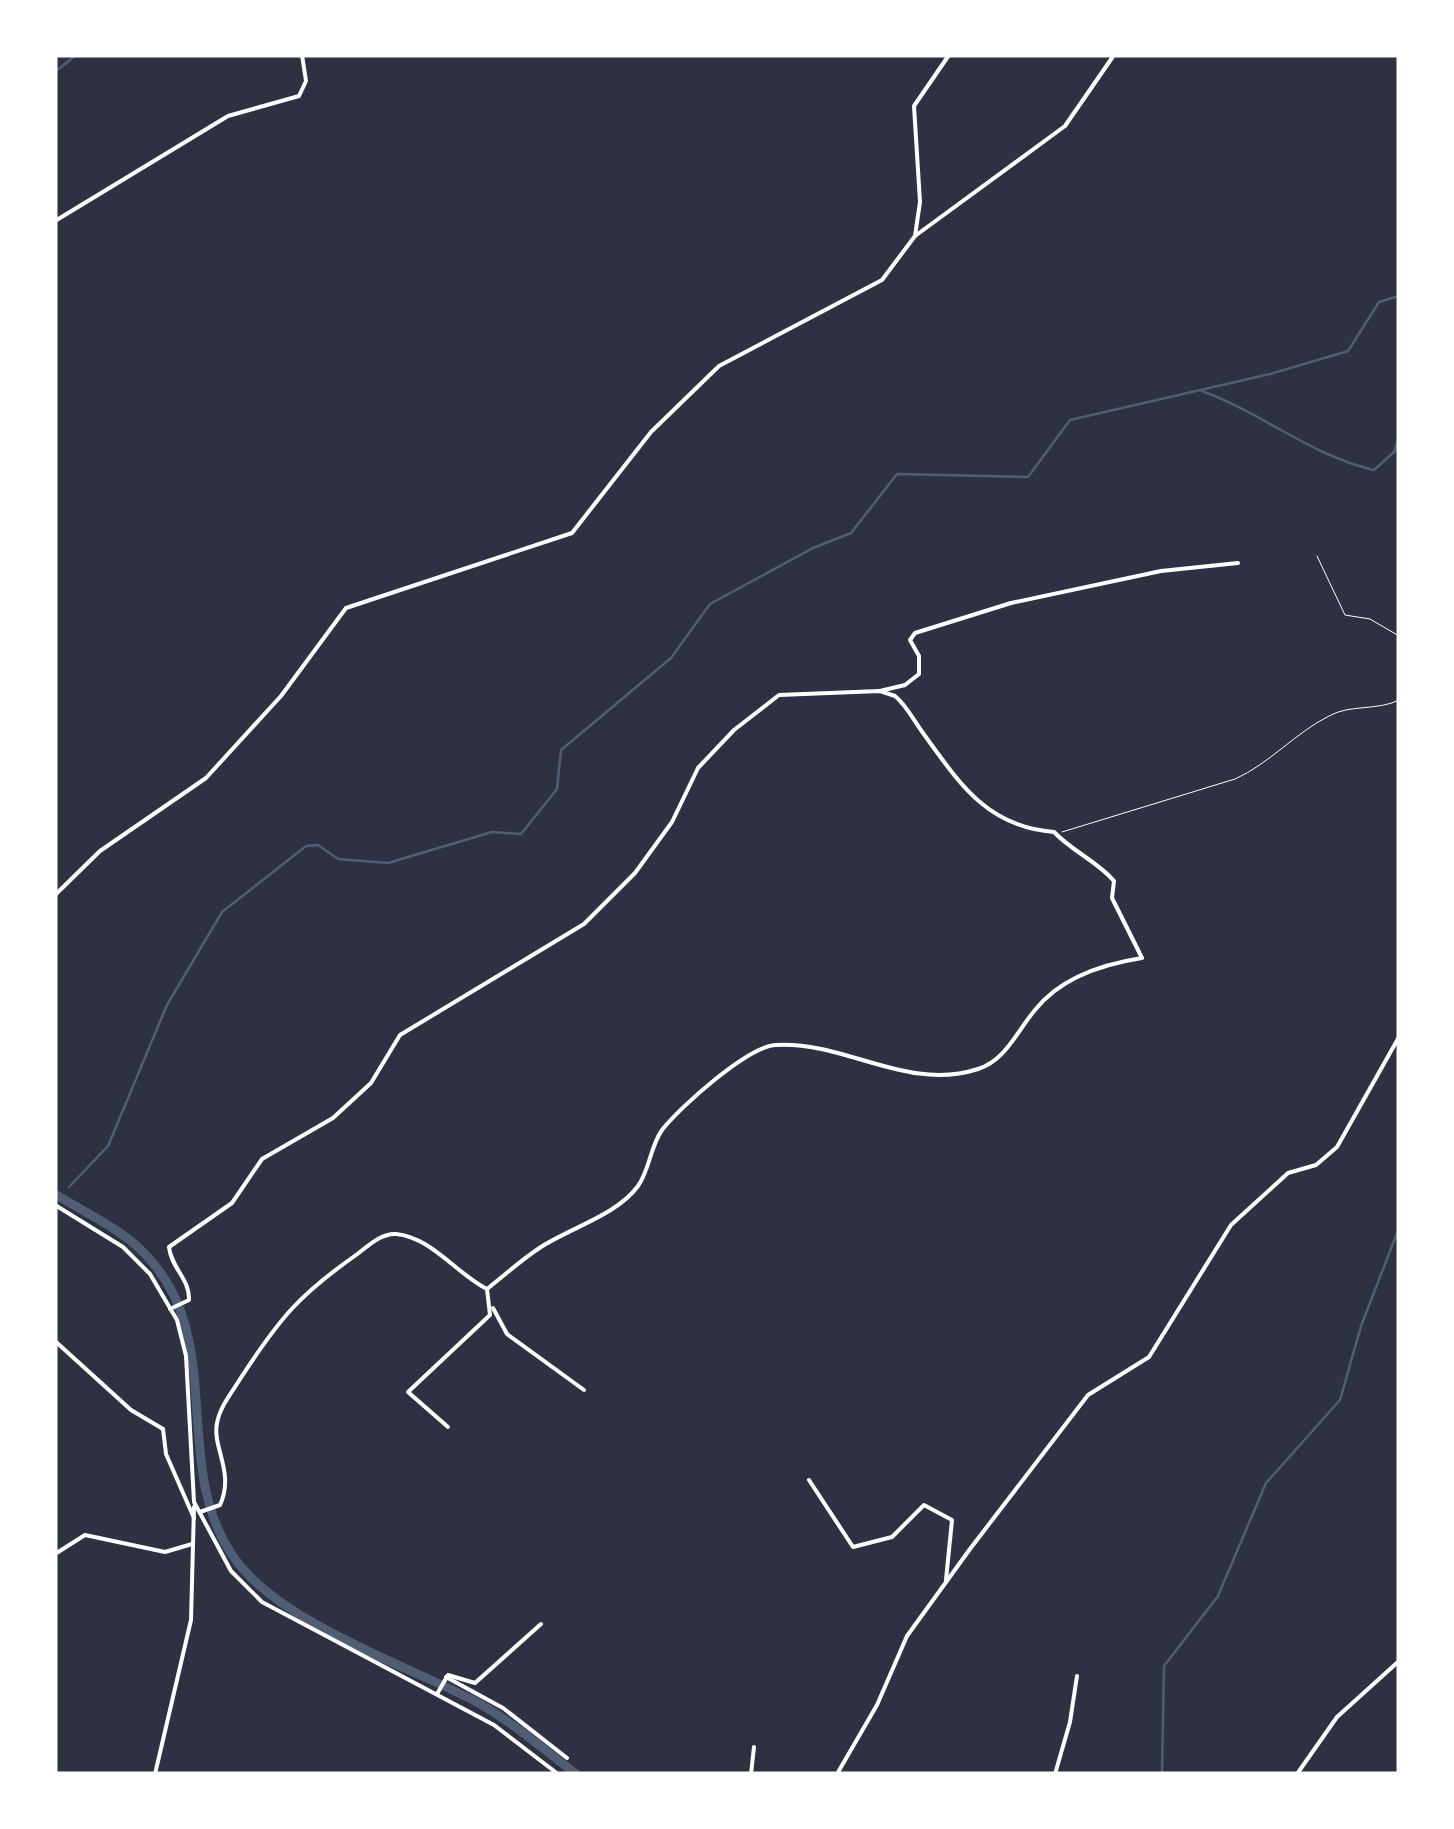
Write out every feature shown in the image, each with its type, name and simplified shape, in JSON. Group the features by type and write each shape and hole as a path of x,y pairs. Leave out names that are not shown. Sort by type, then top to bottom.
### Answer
{"street":[{"path":"55,221 94,201 228,116 298,96 306,81 302,55"},
{"path":"915,236 920,202 914,106 949,55"},
{"path":"55,895 100,852 206,778 281,696 346,608 572,533 651,432 719,366 812,312 882,280 915,236 1064,126 1114,55"},
{"path":"170,1309 189,1300 190,1288 170,1257 169,1247 232,1203 262,1159 332,1118 371,1084 400,1036 584,924 635,872 672,822 698,768 734,730 780,695 880,691 905,685 919,674 919,656 910,640 915,633 1011,603 1162,570 1238,563"},
{"path":"487,1289 541,1247 630,1193 664,1127 750,1052 776,1045 818,1050 926,1078 979,1069 1001,1057 1037,1006 1061,986 1104,964 1142,958 1112,898 1114,881 1102,867 1071,851 1054,832 1015,826 991,813 962,785 899,698 880,691"},
{"path":"837,1774 876,1706 908,1636 1088,1395 1149,1357 1231,1225 1288,1173 1316,1165 1337,1147 1399,1037"},
{"path":"55,1205 122,1247 150,1274 170,1309 186,1356 194,1502 191,1620 155,1774"},
{"path":"200,1512 220,1505 224,1457 216,1432 221,1409 282,1314 311,1286 381,1237 396,1234 459,1266 487,1289 507,1334 584,1390"},
{"path":"448,1427 408,1392 490,1315 492,1307"},
{"path":"55,1341 131,1410 163,1429 166,1454 194,1518"},
{"path":"809,1480 853,1547 892,1537 924,1505 952,1520 946,1583"},
{"path":"194,1502 231,1571 262,1602 494,1725 558,1774"},
{"path":"55,1554 85,1536 165,1552 194,1544"},
{"path":"436,1695 445,1678 453,1674 475,1683 541,1624"},
{"path":"1296,1774 1337,1717 1399,1661"},
{"path":"1055,1774 1070,1722 1077,1676"},
{"path":"445,1678 503,1708 568,1758"},
{"path":"751,1774 754,1747"}],"path":[{"path":"1317,556 1345,615 1370,619 1399,636"},
{"path":"1054,832 1070,831 1094,819 1254,771 1279,748 1332,713 1399,700"}],"waterway":[{"path":"55,72 76,55"},
{"path":"69,1187 108,1146 167,1005 222,912 306,846 318,845 338,859 388,863 492,832 521,834 557,789 561,750 671,658 710,604 813,548 851,533 897,474 1028,477 1070,420 1270,374 1348,351 1379,302 1399,296"},
{"path":"1202,391 1329,455 1374,470 1394,452 1399,437"},
{"path":"55,1194 134,1243 169,1287 185,1324 193,1364 205,1487 217,1527 238,1563 284,1605 346,1640 485,1707 576,1774"},
{"path":"1162,1774 1164,1666 1218,1596 1266,1483 1340,1400 1361,1326 1399,1228"}]}
